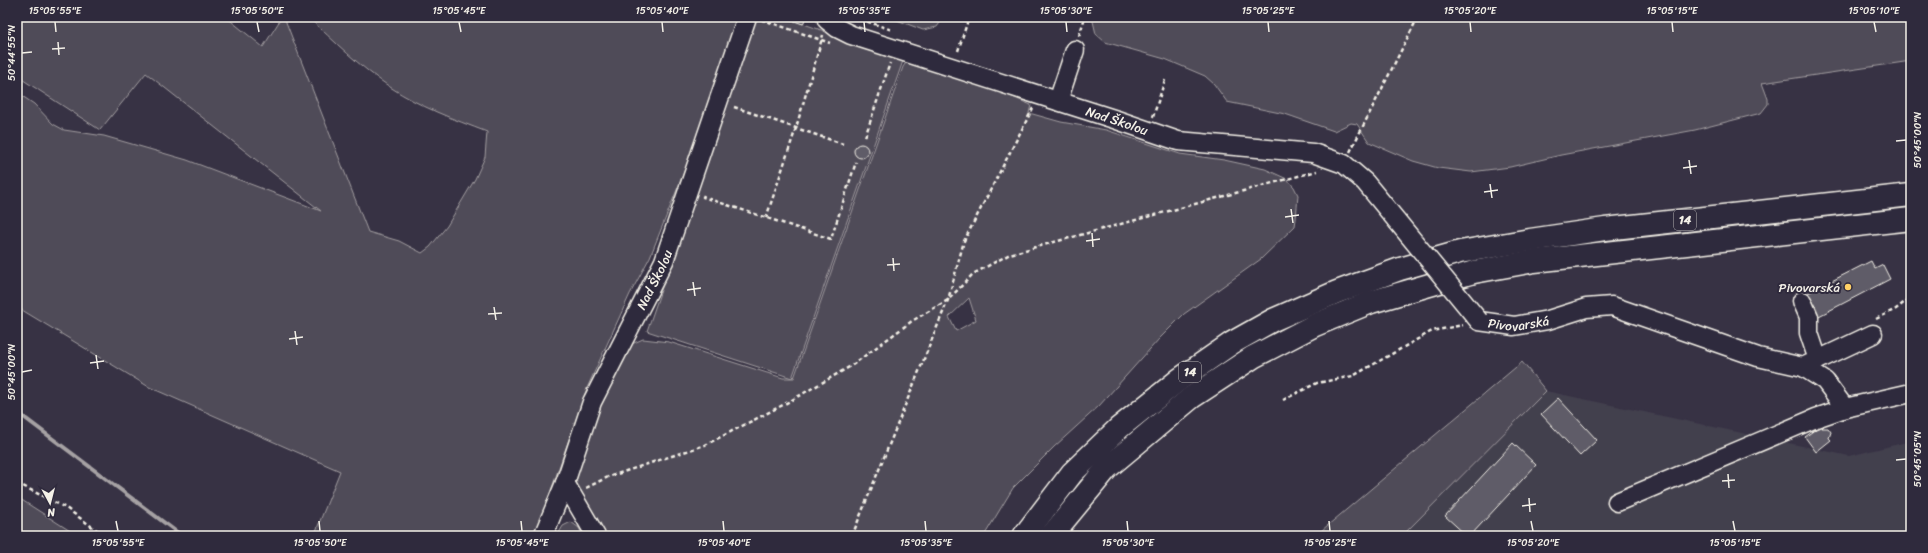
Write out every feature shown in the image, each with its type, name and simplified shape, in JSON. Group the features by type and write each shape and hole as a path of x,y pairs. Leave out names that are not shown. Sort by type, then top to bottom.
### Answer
{"highway":[{"name":"14","path":"1024,536 1072,473 1119,428 1180,379 1232,343 1273,320 1337,292 1400,269 1460,252 1530,240 1605,229 1911,195"},
{"name":"14","path":"1051,536 1107,468 1192,397 1253,357 1315,325 1371,302 1474,272 1534,261 1911,219"}],"street":[{"name":"Nad Školou","path":"826,24 827,20 837,28 852,35 1178,141 1313,153 1344,164 1366,182 1479,321"},
{"name":"Nad Školou","path":"544,536 568,489 592,402 664,261 754,22"},
{"path":"1058,101 1075,50"},
{"path":"1802,301 1809,317 1810,363 1873,334"},
{"name":"Pivovarská","path":"1479,321 1514,326 1548,320 1586,308 1612,306 1758,357 1810,363 1845,408"},
{"path":"1617,502 1816,418 1845,408 1911,393"},
{"path":"568,489 596,536"}],"path":[{"path":"854,17 893,30"},
{"path":"958,51 969,17"},
{"path":"1075,50 1085,17"},
{"path":"568,489 705,445 784,405 851,366 912,321 948,300 973,274 1010,254 1344,164 1418,17"},
{"path":"754,22 763,20 835,45"},
{"path":"766,218 796,128 826,24"},
{"path":"950,49 965,54"},
{"path":"865,137 890,62 883,60"},
{"path":"1152,118 1165,80"},
{"path":"852,536 948,300 964,241 1040,95"},
{"path":"736,100 734,107 843,144"},
{"path":"1145,115 1159,120"},
{"path":"706,190 704,197 831,240 856,162"},
{"path":"1283,400 1317,383 1353,376 1432,331 1479,321"},
{"path":"17,483 66,508 105,536"}],"shaded area":[{"path":"17,17 226,17 263,47 282,17 284,17 368,232 399,241 422,253 430,247 447,226 475,179 485,157 487,132 425,107 390,87 358,62 308,17 740,17 686,167 650,257 630,294 587,388 535,536 314,536 340,471 149,387 17,307 17,96 22,96 34,104 53,124 64,130 104,136 187,160 321,211 146,73 100,130 17,76"},
{"path":"755,17 783,17 904,58 792,378 647,331"},
{"path":"889,17 944,17 937,27 923,30"},
{"path":"1092,17 1911,17 1911,61 1762,83 1768,99 1768,104 1761,113 1695,130 1561,155 1510,167 1471,172 1438,168 1413,161 1369,142 1357,124 1351,123 1334,131 1285,114 1227,102 1214,84 1205,76 1165,59 1105,42 1096,34"},
{"path":"907,61 968,78 1031,105 1029,113 1061,122 1106,130 1180,154 1224,160 1265,169 1287,179 1294,187 1298,195 1295,226 1261,259 1184,314 1159,339 1099,406 1054,447 1013,488 984,536 607,536 581,495 578,489 577,477 580,460 594,419 627,346 643,339 669,342 783,378 794,378 903,67","holes":["969,298 976,320 956,331 949,317"]},
{"path":"1522,362 1546,391 1402,536 1315,536"},
{"path":"1546,391 1849,456 1911,441 1911,536 1402,536"},
{"path":"17,497 78,536 17,536"},
{"path":"571,522 579,528 583,536 557,536 563,526"}],"building":[{"path":"783,17 806,17 803,24"},
{"path":"861,144 866,146 868,151 866,156 861,158 856,156 854,151 856,146"},
{"name":"Pivovarská","path":"1871,261 1875,269 1883,265 1890,279 1817,317 1806,294"},
{"path":"1558,398 1597,440 1580,456 1541,414"},
{"path":"1820,426 1822,428 1828,428 1831,432 1829,438 1831,440 1816,452 1805,437"},
{"path":"1513,443 1536,465 1470,536 1467,536 1445,516"}],"waterway":[{"path":"17,412 182,536"}],"place":[{"name":"Pivovarská","path":"1848,287"}]}
